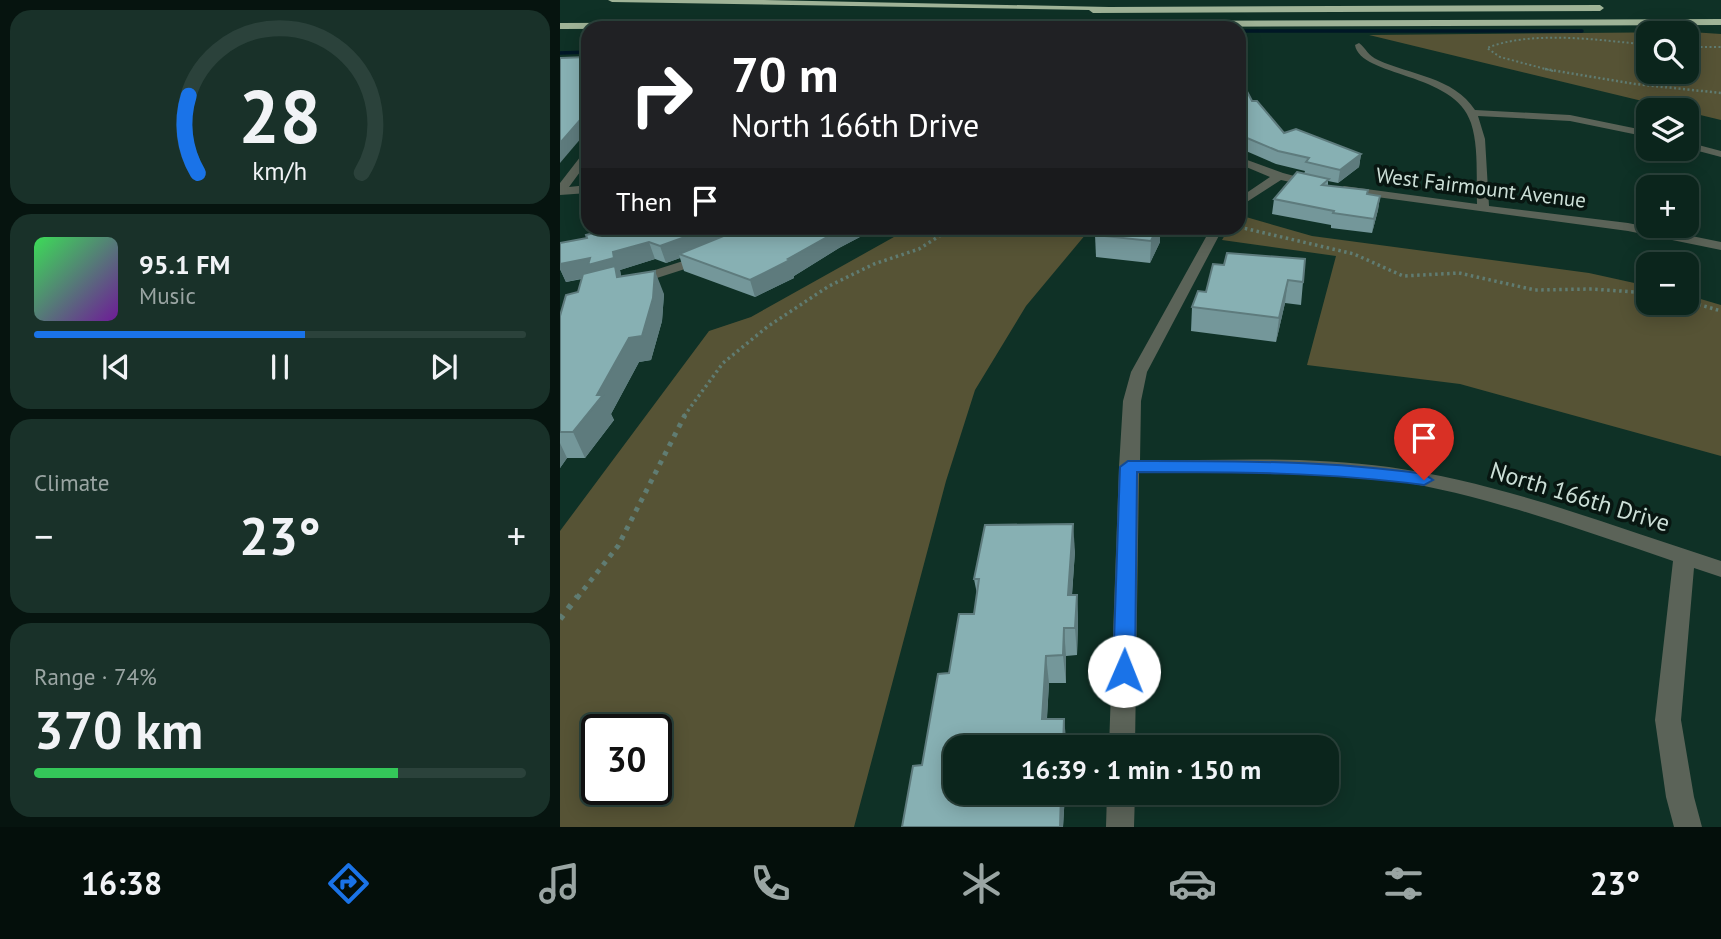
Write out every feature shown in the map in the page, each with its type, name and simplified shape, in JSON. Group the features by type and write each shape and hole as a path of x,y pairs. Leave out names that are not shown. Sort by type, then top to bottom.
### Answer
{"highway":[{"path":"612,0 1230,9"},
{"path":"652,11 1617,8"},
{"path":"1246,25 1721,24"},
{"path":"560,26 581,26"}],"street":[{"path":"1359,45 1360,51 1373,61 1425,78 1457,94 1475,113 1479,133 1483,208"},
{"path":"1475,113 1570,118 1636,132"},
{"path":"1699,148 1721,154"},
{"path":"560,191 581,163"},
{"name":"West Fairmount Avenue","path":"1246,163 1279,176 1367,194 1628,225 1721,246"},
{"path":"1246,198 1279,176"},
{"path":"560,191 581,190"},
{"path":"1122,735 1132,401 1139,372 1213,235"},
{"path":"622,284 720,251"},
{"name":"North 166th Drive","path":"1128,467 1290,467 1360,471 1424,480 1507,500 1721,569"},
{"path":"1684,558 1668,720 1680,797 1688,827"},
{"path":"1120,827 1121,805"}],"path":[{"path":"1636,43 1604,40 1528,41 1496,43 1487,48 1497,56 1544,69 1636,81"},
{"path":"1699,47 1721,47"},
{"path":"1655,84 1721,93"},
{"path":"1246,229 1354,254 1403,276 1448,272 1483,276 1535,290 1582,288 1636,292"},
{"path":"560,620 618,546 680,422 723,363 767,327 829,286 874,264 919,249 941,235"},
{"path":"1699,305 1721,311"}],"shaded area":[{"path":"1636,33 1636,84 1699,84 1699,33 1721,34 1721,120 1699,115 1699,98 1636,99 1369,35"},
{"path":"1246,217 1312,236 1589,273 1636,283 1636,315 1699,315 1699,299 1721,305 1721,456 1460,384 1307,365 1336,256 1222,240 1225,235 1246,235"},
{"path":"897,235 1085,235 1026,306 975,390 946,481 854,827 560,827 560,531 709,331 751,317"}],"building":[{"path":"581,57 581,119 560,143 560,58"},
{"path":"1246,89 1252,101 1257,101 1284,133 1296,129 1361,154 1340,170 1306,162 1309,158 1278,151 1246,137"},
{"path":"1297,172 1329,179 1322,185 1368,190 1367,194 1380,196 1374,219 1333,213 1334,211 1274,199"},
{"path":"586,235 691,235 660,246 649,242 613,252 614,258 588,265 590,258 560,264 560,243 587,238"},
{"path":"726,235 831,235 750,280 679,254"},
{"path":"1095,235 1154,235 1151,241"},
{"path":"1227,253 1305,259 1303,282 1288,280 1279,318 1192,307 1198,291 1206,292 1213,264 1224,265"},
{"path":"615,266 617,277 655,271 653,298 642,336 629,338 597,395 603,395 573,432 560,432 560,316 566,295 578,292 583,274"},
{"path":"1073,524 1068,595 1077,595 1075,628 1064,628 1063,655 1046,656 1042,719 1064,719 1063,735 943,735 943,805 1061,805 1060,827 902,827 913,766 922,765 938,674 949,673 959,614 974,614 979,579 974,579 985,525"}],"waterway":[{"path":"1246,31 1582,31"},
{"path":"560,53 581,52"}],"route":[{"path":"1124,671 1128,467 1290,467 1360,471 1424,480"}]}
